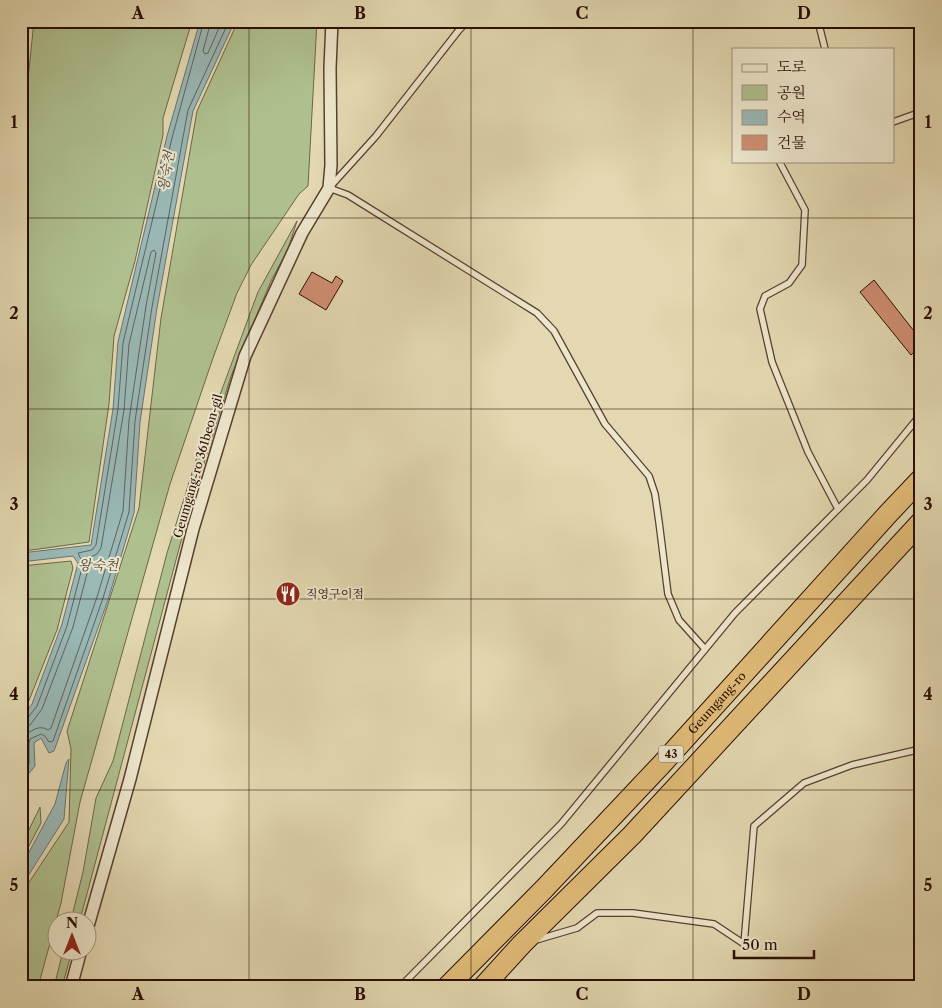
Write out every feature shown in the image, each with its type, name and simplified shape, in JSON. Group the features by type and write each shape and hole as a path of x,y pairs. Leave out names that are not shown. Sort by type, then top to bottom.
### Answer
{"highway":[{"path":"887,515 921,464"},
{"name":"Geumgang-ro","path":"447,987 544,889 661,765 887,515 921,480"},
{"name":"Geumgang-ro","path":"483,987 522,944 632,836 921,522"}],"street":[{"path":"329,188 332,21"},
{"name":"Geumgang-ro 361beon-gil","path":"93,910 130,779 193,530 245,356 302,233 329,188"},
{"path":"71,987 78,960"}],"lane":[{"path":"468,21 458,30 376,136 329,188 348,195 506,292 537,313 554,331 605,424 649,476 655,494 668,594 679,620 705,649"},
{"path":"818,21 825,48"},
{"path":"894,122 921,112"},
{"path":"780,162 805,210 802,264 789,283 765,296 760,309 772,362 808,452 838,509"},
{"path":"400,987 560,824 736,613 867,480 921,412"},
{"path":"522,944 577,928 597,913 633,913 714,924 744,944 754,826 804,783 852,765 921,749"}],"green space":[{"path":"21,21 27,21 21,89"},
{"path":"34,21 192,21 163,118 163,135 135,261 114,336 109,404 89,542 24,551 27,530 21,526 21,147"},
{"path":"238,21 317,21 308,186 299,194 251,265 237,293 213,358 170,484 80,802 59,910 48,910 48,950 38,987 21,987 22,893 69,822 71,749 67,731 139,508 161,318 197,111"},
{"path":"297,221 288,249 271,281 231,376 188,515 83,910 74,910 83,872 96,798 113,761 167,553 197,457 258,292"},
{"path":"71,561 73,568 57,630 28,703 21,711 21,566"},
{"path":"40,807 41,823 21,861 21,846"},
{"path":"61,960 70,960 62,987 54,987"}],"water":[{"name":"왕숙천","path":"200,21 234,21 234,23 193,111 157,308 140,422 134,513 108,600 54,751 49,753 41,738 34,743 35,766 21,783 21,719 32,704 62,624 78,563 73,556 21,562 21,553 91,545 113,409 118,342 167,136"},
{"path":"69,759 64,819 21,887 21,867 55,804 66,763"}],"building":[{"path":"312,272 332,283 336,276 343,281 326,310 299,294"},
{"path":"874,280 921,340 921,346 911,355 860,292"}],"place":[{"name":"직영구이점","path":"288,594"}]}
